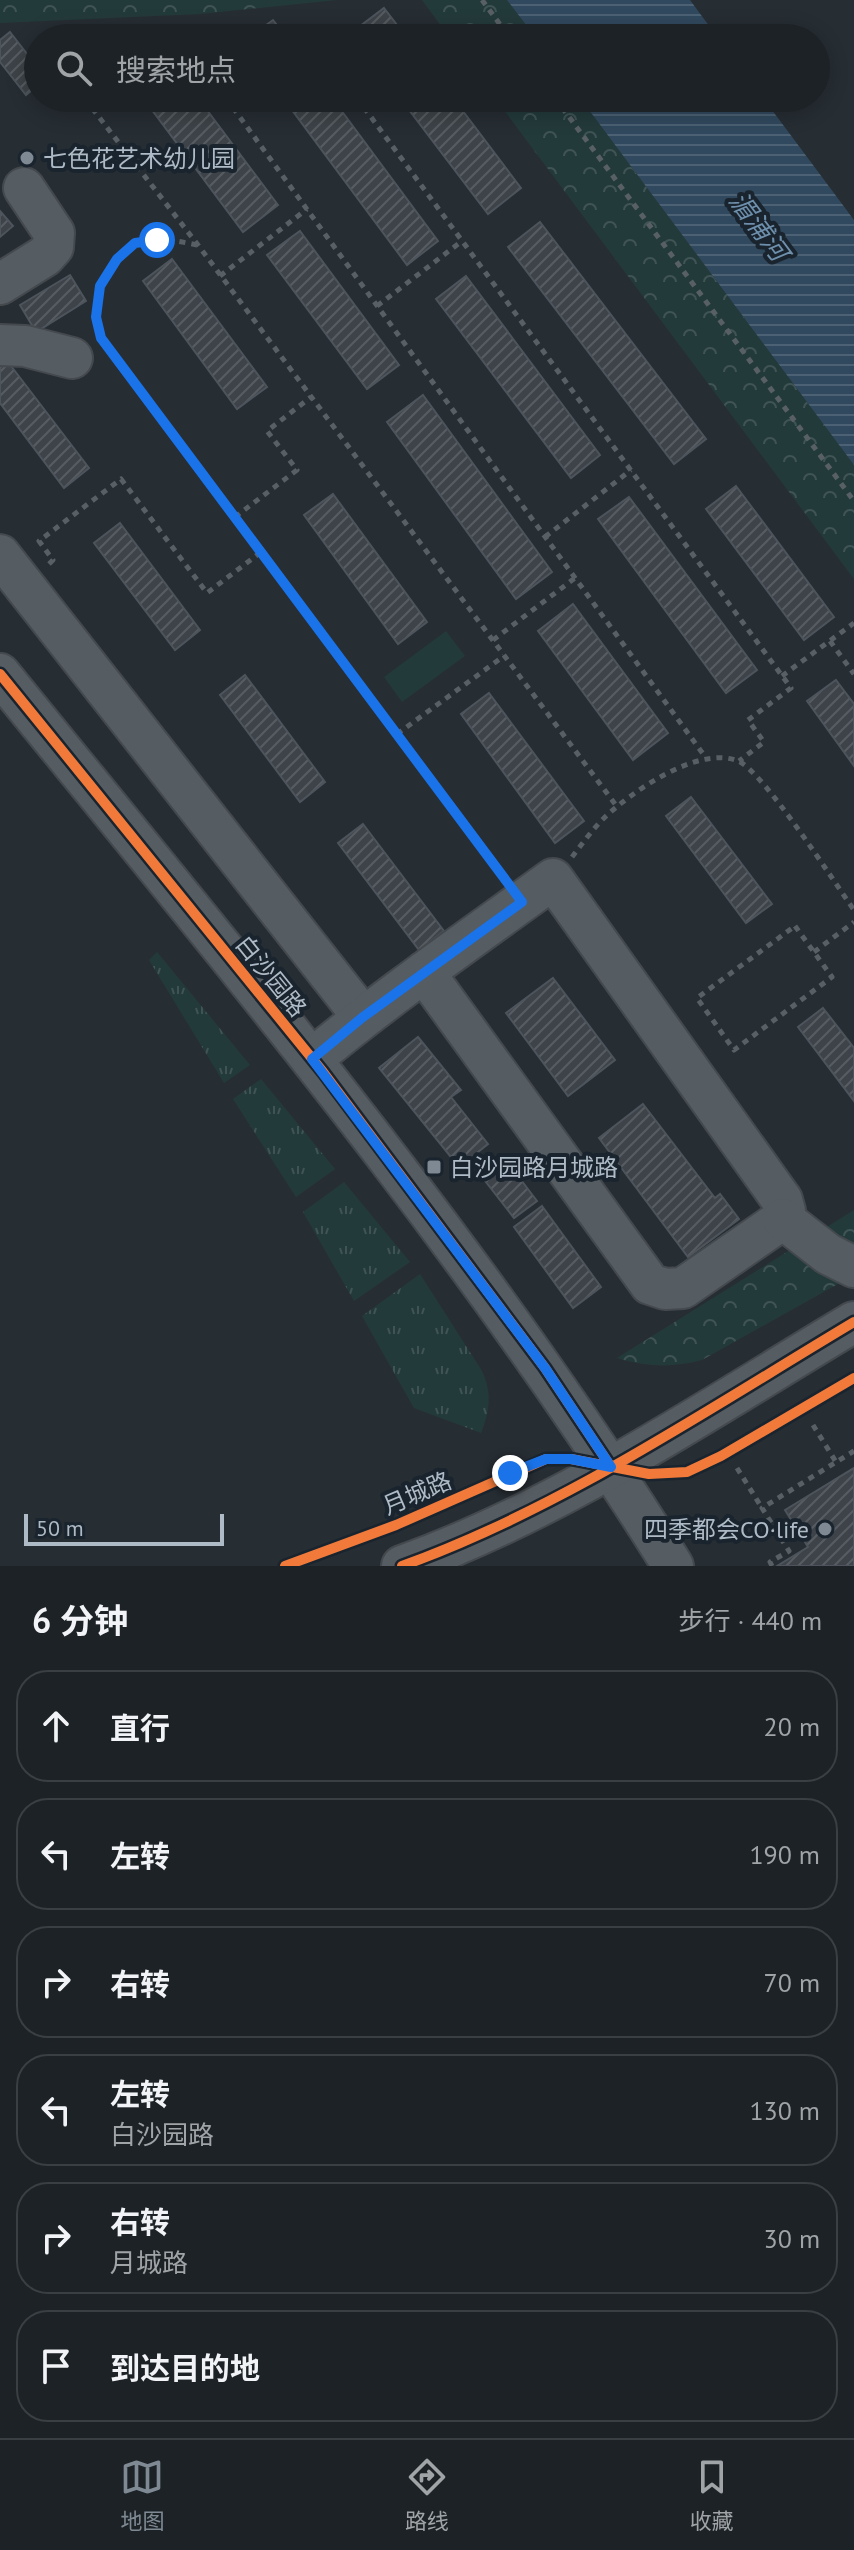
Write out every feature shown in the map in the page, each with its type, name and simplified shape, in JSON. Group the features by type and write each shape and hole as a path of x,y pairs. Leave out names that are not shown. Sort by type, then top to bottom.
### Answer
{"street":[{"path":"0,284 45,256 53,247 54,233 24,188"},
{"path":"0,345 25,346 72,358"},
{"path":"11,569 363,1017"},
{"name":"白沙园路","path":"0,674 312,1059 536,1356 673,1566"},
{"path":"312,1059 363,1017 424,972 537,890 782,1200 785,1211 783,1219 683,1288 665,1289 650,1284 424,972"},
{"path":"783,1219 828,1254 854,1267"},
{"path":"402,1566 518,1516 611,1467 854,1322"}],"path":[{"path":"482,0 500,24"},
{"path":"95,112 198,245 618,808"},
{"path":"236,112 706,758"},
{"path":"367,112 791,688 748,720 764,742 739,761"},
{"path":"565,112 854,501"},
{"path":"220,276 307,209"},
{"path":"198,245 173,240 135,243 117,259 100,286 96,317 101,338 397,734 537,890 604,818 667,771 706,758 739,761 767,787 854,910"},
{"path":"377,306 462,241"},
{"path":"235,517 297,470 267,431 311,397"},
{"path":"545,537 631,470"},
{"path":"11,569 53,560 39,541 121,479 207,593 261,552"},
{"path":"493,640 575,578"},
{"path":"782,676 854,623"},
{"path":"830,641 854,674"},
{"path":"397,734 504,656"},
{"path":"814,952 854,922"},
{"path":"795,926 814,952 832,977 734,1050 697,998 795,926"},
{"path":"813,1425 836,1462"},
{"path":"762,1508 854,1451"},
{"path":"737,1468 789,1551 770,1562 772,1566"}],"green space":[{"path":"0,0 337,0 200,14 0,23"},
{"path":"422,0 507,0 525,24 440,24"},
{"path":"505,112 590,112 854,465 854,579"},
{"path":"446,631 465,656 402,702 384,677"},
{"path":"157,952 250,1065 224,1083 149,960"},
{"path":"261,1079 335,1169 296,1197 233,1099"},
{"path":"344,1182 410,1262 354,1301 303,1212"},
{"path":"854,1210 854,1275 702,1360 659,1365 617,1358"},
{"path":"420,1274 482,1371 489,1402 481,1433 414,1408 362,1316"}],"water":[{"path":"507,0 690,0 708,24 525,24"},
{"name":"湄浦河","path":"590,112 773,112 854,220 854,465"}],"building":[{"path":"384,8 396,24 363,24"},
{"path":"10,32 24,50 24,92 0,62 0,40"},
{"path":"153,112 208,112 278,205 243,232"},
{"path":"293,112 342,112 438,241 407,265"},
{"path":"411,112 464,112 521,188 488,214"},
{"path":"0,211 13,226 0,237"},
{"path":"540,222 706,439 674,464 508,247"},
{"path":"300,231 399,365 367,389 267,255"},
{"path":"172,259 267,387 237,409 143,281"},
{"path":"70,275 86,301 36,332 20,305"},
{"path":"466,276 600,455 571,478 436,299"},
{"path":"8,362 89,468 64,488 0,403 0,368"},
{"path":"423,395 552,572 516,599 387,422"},
{"path":"736,486 834,617 804,640 706,509"},
{"path":"333,494 427,622 398,644 304,515"},
{"path":"629,497 757,670 726,693 598,519"},
{"path":"120,523 200,630 175,650 94,543"},
{"path":"573,604 668,733 633,760 538,631"},
{"path":"245,675 325,782 300,802 220,695"},
{"path":"836,680 854,704 854,766 807,701"},
{"path":"489,693 584,821 555,843 461,714"},
{"path":"691,797 772,904 746,923 666,816"},
{"path":"363,824 444,931 419,950 338,843"},
{"path":"553,978 615,1060 568,1096 506,1013"},
{"path":"823,1008 854,1048 854,1101 798,1027"},
{"path":"418,1037 461,1090 451,1097 488,1144 459,1167 379,1068"},
{"path":"643,1104 715,1198 720,1194 739,1219 688,1257 599,1138"},
{"path":"505,1159 537,1201 514,1218 482,1177"},
{"path":"542,1206 601,1287 573,1308 514,1227"},
{"name":"四季都会CO·life","path":"854,1468 854,1566 777,1566 808,1547 785,1510"}],"cycle path":[{"path":"0,674 323,1072 545,1368 611,1467"},
{"path":"402,1566 520,1516 577,1486 854,1322"},
{"name":"月城路","path":"285,1566 396,1525 546,1459 571,1459 649,1474 687,1472 721,1456 854,1378"}],"place":[{"name":"七色花艺术幼儿园","path":"27,158"},
{"name":"白沙园路月城路","path":"434,1167"},
{"name":"四季都会CO·life","path":"825,1529"}],"route":[{"path":"157,240 135,243 117,259 100,286 96,317 101,338 522,902 363,1017 312,1059 545,1368 611,1467 571,1459 546,1459 510,1473"}]}
